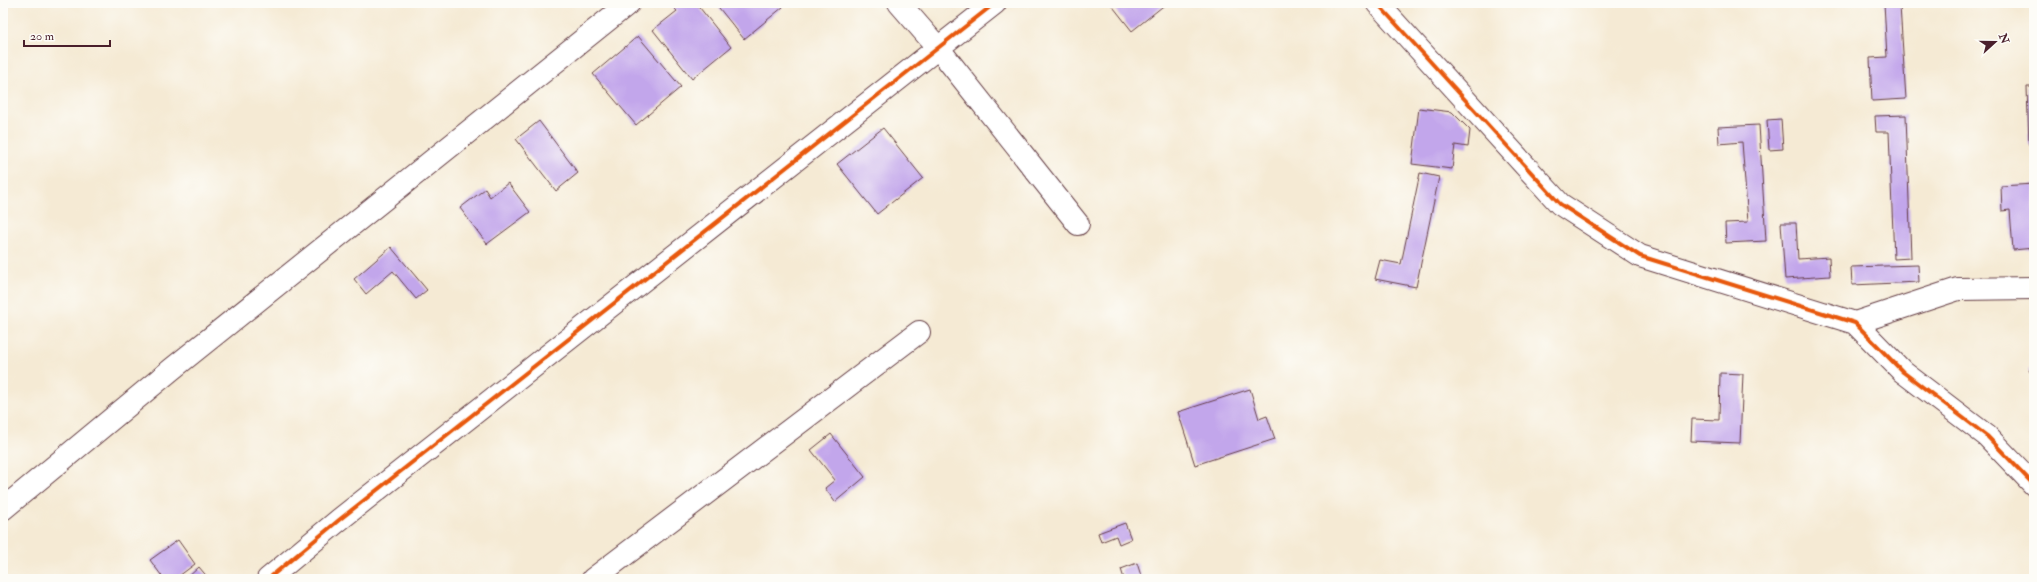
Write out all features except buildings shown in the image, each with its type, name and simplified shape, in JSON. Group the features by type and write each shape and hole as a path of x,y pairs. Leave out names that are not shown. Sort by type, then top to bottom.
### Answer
{"street":[{"path":"3,508 172,369 629,3"},
{"path":"899,3 939,49 1078,224"},
{"path":"268,579 339,520 939,49 995,3"},
{"path":"1379,4 1560,204 1640,256 1855,323 1903,372 1987,436 2034,485"},
{"path":"1855,323 1958,289 2034,288"},
{"path":"593,579 919,332"}],"cycle path":[{"path":"268,579 339,520 995,3"},
{"path":"1377,3 1560,204 1640,256 1855,323 1903,372 1987,436 2034,485"}]}
